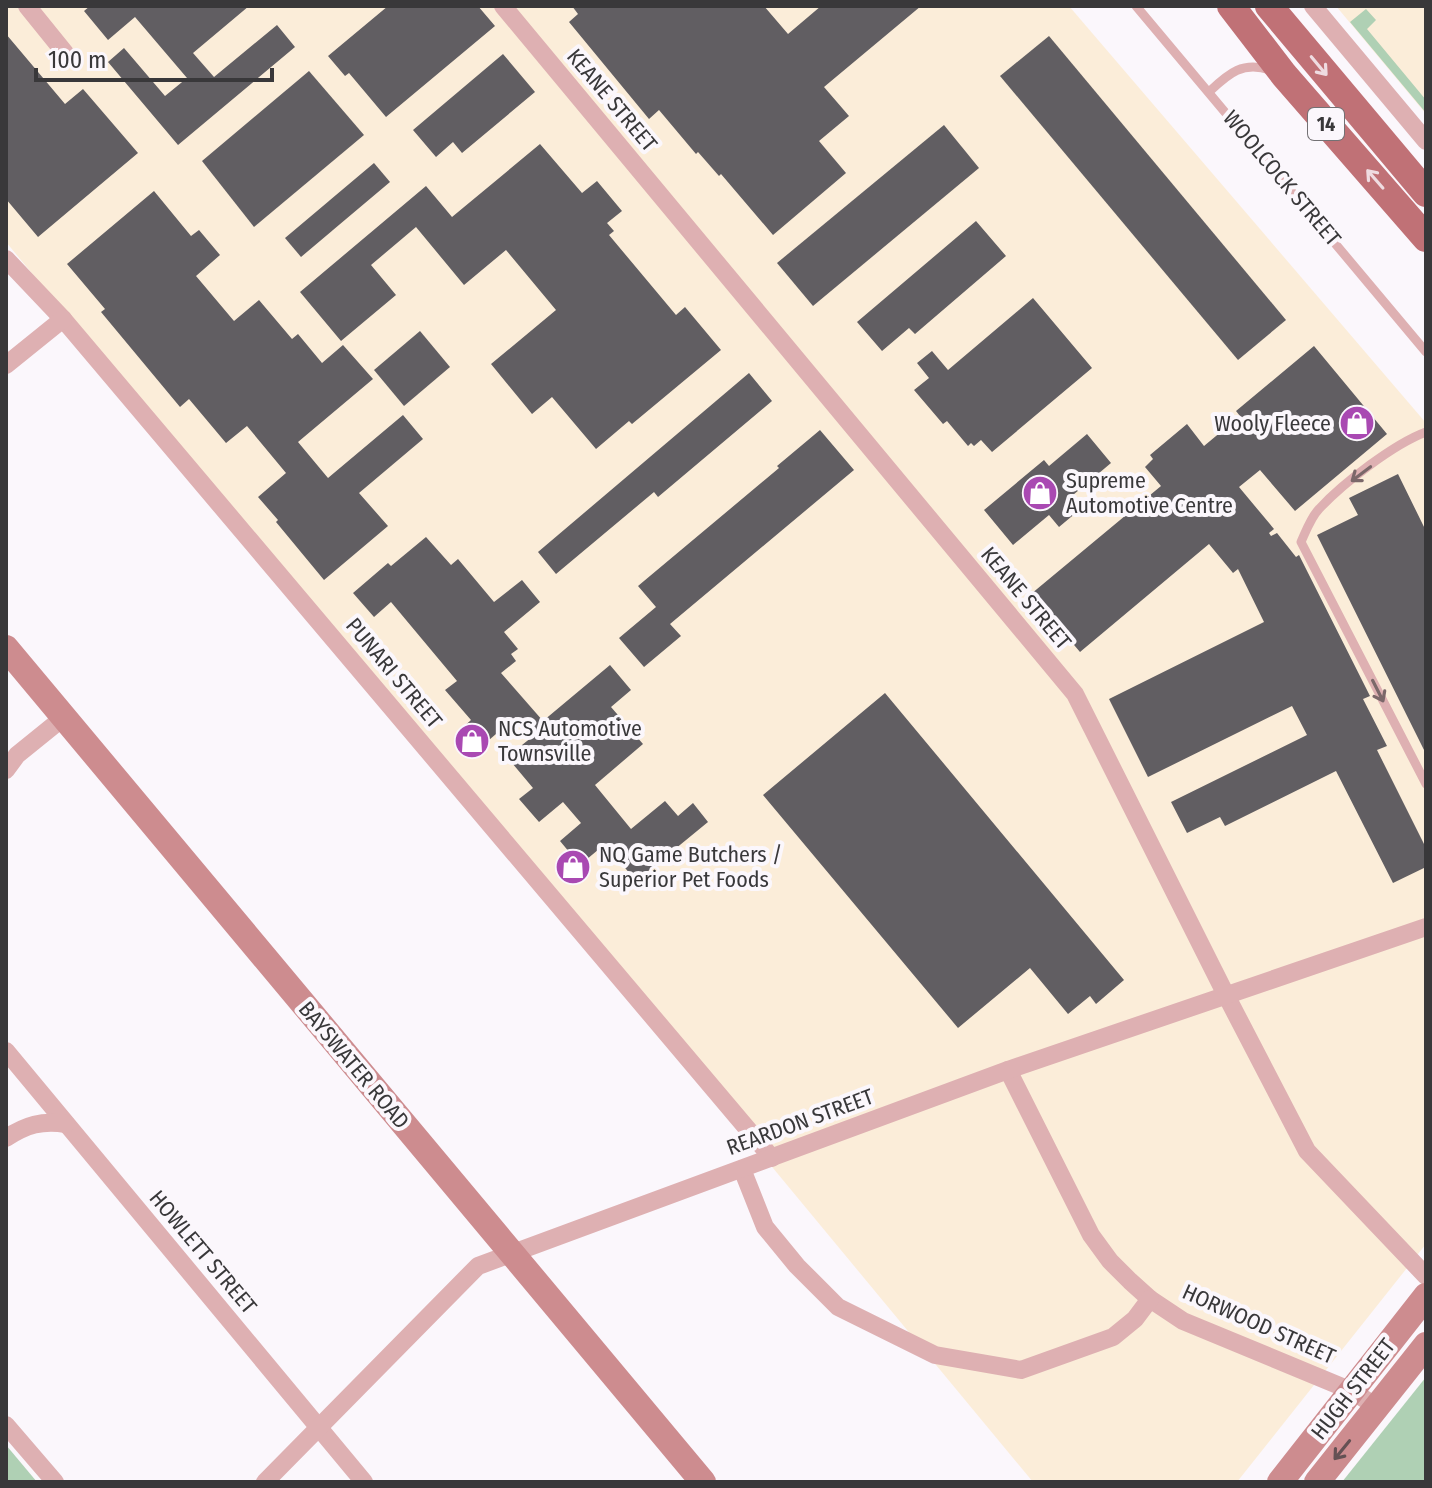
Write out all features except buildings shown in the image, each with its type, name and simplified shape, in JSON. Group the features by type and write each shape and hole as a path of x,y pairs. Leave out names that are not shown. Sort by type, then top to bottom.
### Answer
{"main road":[{"name":"14","path":"1231,6 1284,75 1426,238"},
{"name":"14","path":"1269,6 1426,193"},
{"name":"BAYSWATER ROAD","path":"6,648 58,722 505,1257 703,1482"},
{"name":"BAYSWATER ROAD","path":"6,672 58,722"},
{"name":"BAYSWATER ROAD","path":"505,1257 683,1482"},
{"name":"HUGH STREET","path":"1280,1482 1426,1296"},
{"name":"HUGH STREET","path":"1317,1482 1426,1345"}],"street":[{"path":"27,6 65,53"},
{"name":"KEANE STREET","path":"503,6 1075,694 1307,1151 1426,1276"},
{"path":"1313,6 1426,141"},
{"name":"PUNARI STREET","path":"6,259 63,319 772,1158"},
{"path":"6,365 63,319"},
{"path":"6,770 17,755 58,722"},
{"name":"REARDON STREET","path":"265,1482 478,1266 1008,1070 1426,927"},
{"name":"HOWLETT STREET","path":"6,1051 364,1482"},
{"name":"HORWOOD STREET","path":"1008,1070 1091,1235 1110,1261 1150,1299 1183,1321 1352,1391 1377,1407"},
{"path":"6,1138 22,1127 48,1121 66,1124"},
{"path":"742,1169 765,1227 797,1266 838,1307 935,1355 1021,1370 1113,1337 1135,1319 1150,1299"},
{"path":"6,1425 55,1482"}],"lane":[{"name":"WOOLCOCK STREET","path":"1136,6 1426,352"},
{"path":"1210,91 1234,70 1244,66 1258,66 1284,75"},
{"path":"1426,432 1402,444 1357,476 1317,510 1301,542 1426,784"}],"shaded area":[{"path":"6,6 1069,6 1426,423 1426,1244 1237,1482 1033,1482 6,242"},
{"path":"1336,6 1426,6 1426,114"}],"green space":[{"path":"1366,9 1376,20 1367,29 1426,100 1426,113 1350,22"},
{"path":"1426,1377 1426,1482 1342,1482"},
{"path":"6,1445 37,1482 6,1482"}],"place":[{"name":"Wooly Fleece","path":"1357,423"},
{"name":"Supreme Automotive Centre","path":"1040,493"},
{"name":"NCS Automotive Townsville","path":"472,741"},
{"name":"NQ Game Butchers / Superior Pet Foods","path":"573,867"}]}
